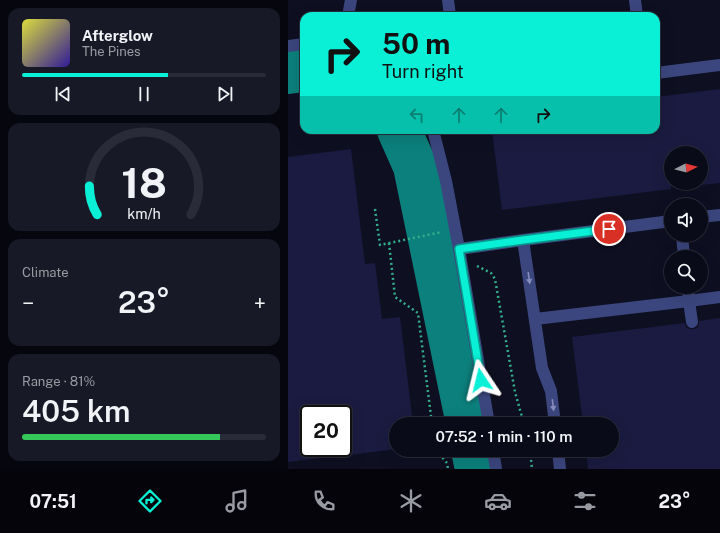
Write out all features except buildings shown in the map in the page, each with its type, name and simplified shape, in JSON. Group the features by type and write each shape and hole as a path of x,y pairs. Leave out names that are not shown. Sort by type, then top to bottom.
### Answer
{"lane":[{"path":"349,12 351,0"},
{"path":"448,0 450,12"},
{"path":"635,0 636,12"},
{"path":"288,46 300,44"},
{"path":"660,72 720,65"},
{"path":"434,134 446,181 459,249 488,417"},
{"path":"708,216 720,215"},
{"path":"459,249 664,222"},
{"path":"523,240 542,368 551,391 554,417"},
{"path":"688,294 692,322"},
{"path":"535,319 720,297"},
{"path":"493,469 496,469 494,457"},
{"path":"559,457 560,469"}],"path":[{"path":"375,209 380,245 455,230"},
{"path":"389,243 395,297 418,313 431,417"},
{"path":"472,247 472,263 491,273 495,279 515,392 522,417"},
{"path":"442,457 447,463 448,469"},
{"path":"531,457 532,469"}],"taxiway":[{"path":"288,72 300,70"},
{"path":"401,134 415,166 467,417"},
{"path":"474,457 477,469"}],"route":[{"path":"481,380 459,249 609,229"}]}
